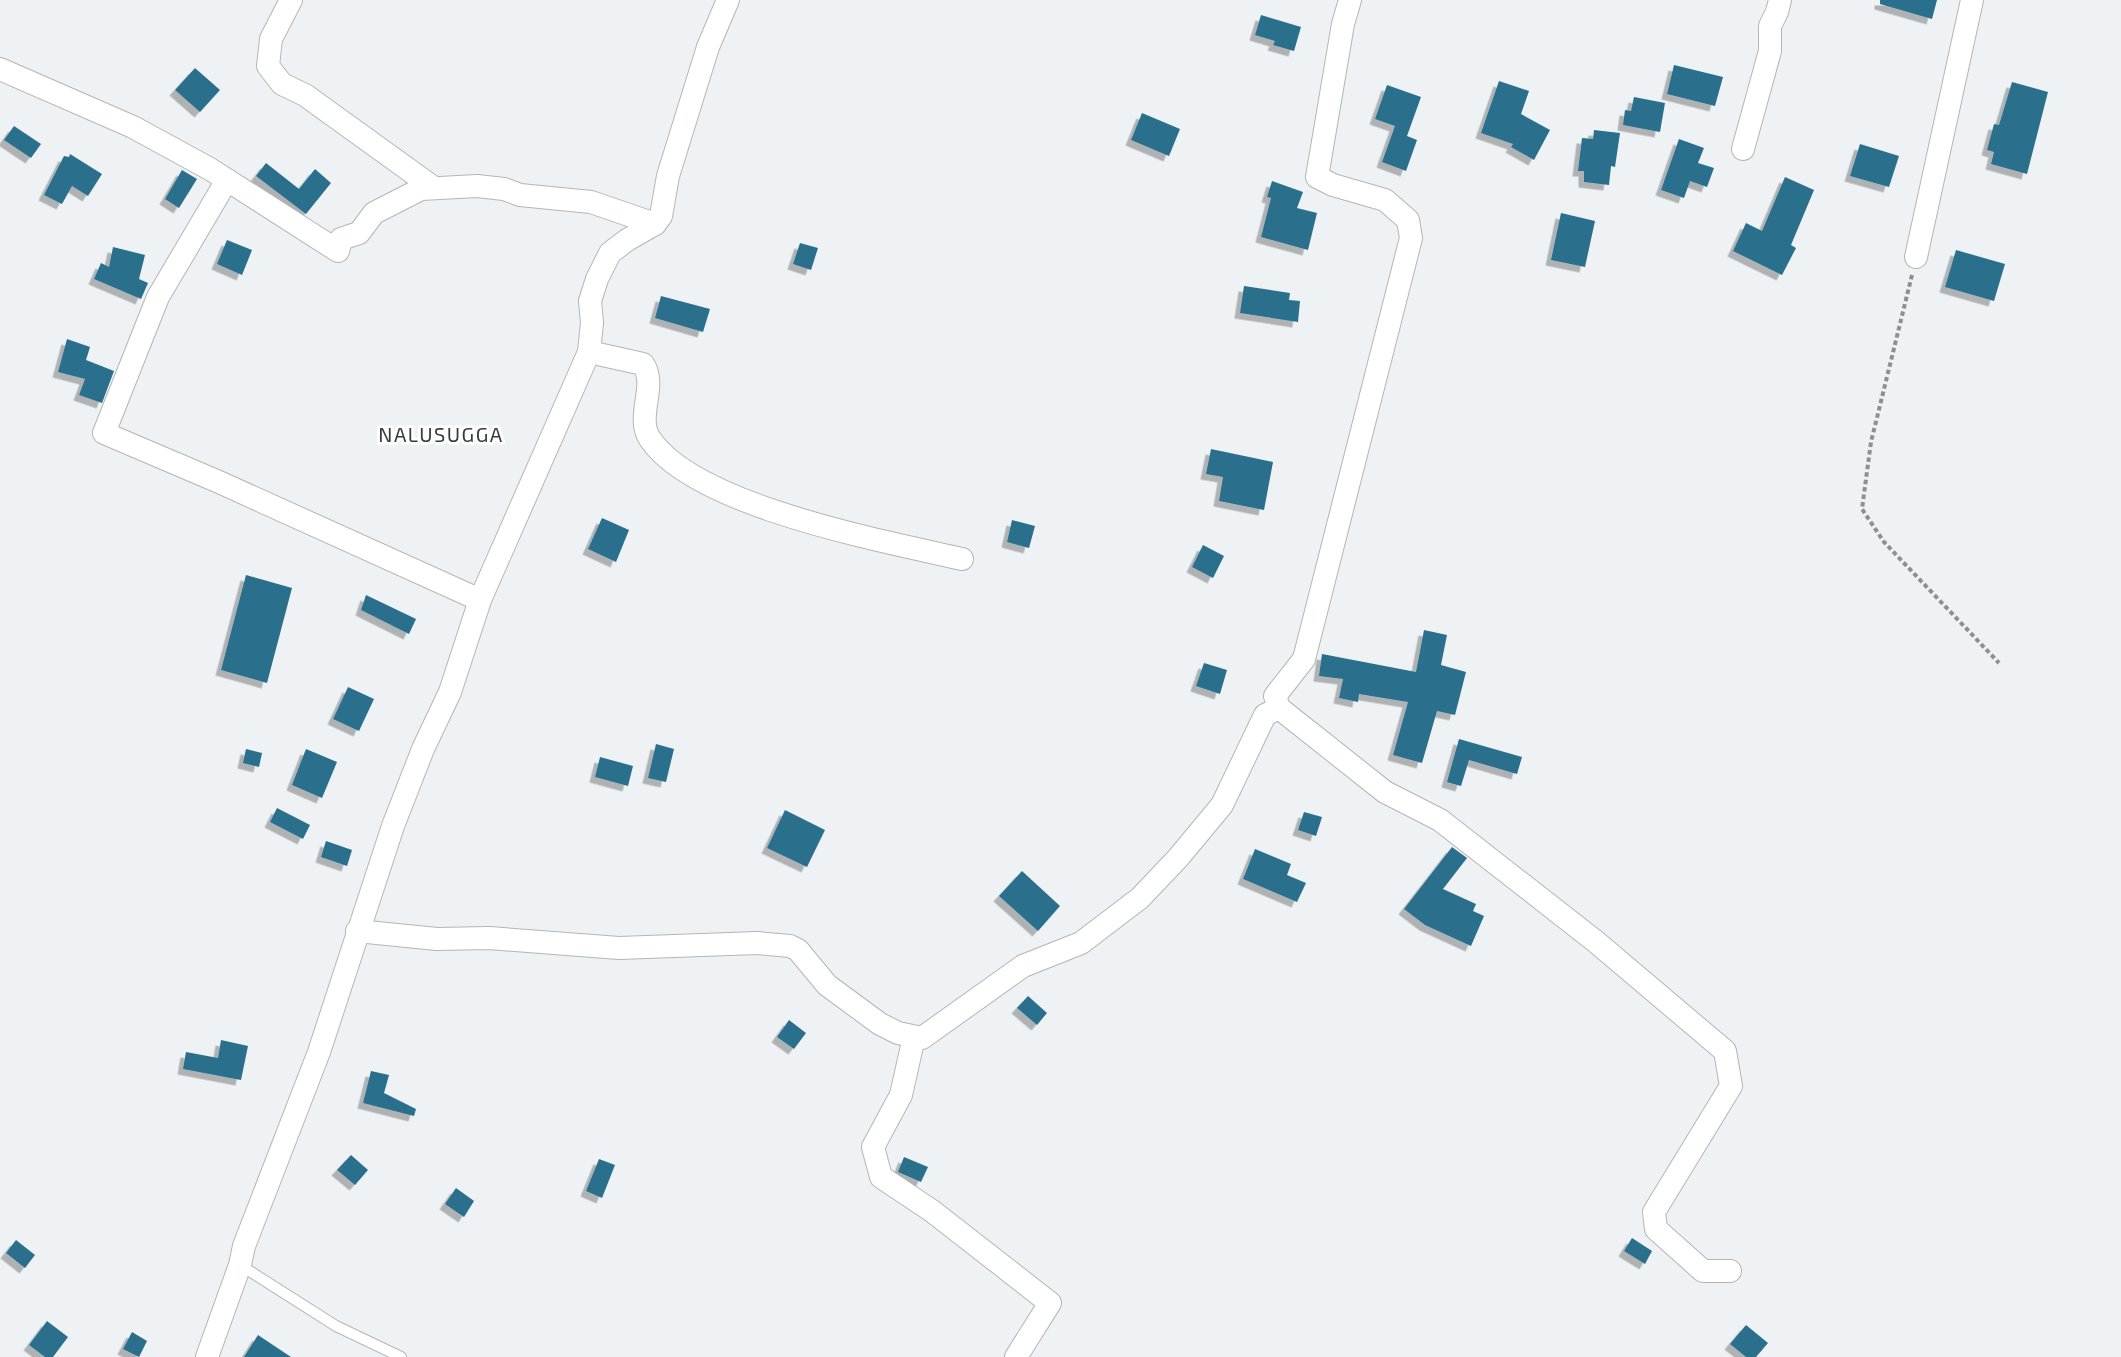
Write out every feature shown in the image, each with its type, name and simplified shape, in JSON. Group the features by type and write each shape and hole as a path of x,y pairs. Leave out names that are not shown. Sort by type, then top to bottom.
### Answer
{"street":[{"path":"291,0 271,39 268,66 282,84 305,95 434,188"},
{"path":"207,1357 240,1265 244,1246 319,1052 393,826 423,749 450,692 480,600 589,352 592,323 590,302 597,279 610,253 655,224 661,216 668,176 708,47 728,0"},
{"path":"1350,0 1343,24 1317,177 1333,185 1385,200 1408,220 1411,238 1304,659 1275,696 1279,708 1385,792 1440,820 1595,942 1725,1051 1731,1086 1654,1212 1656,1229 1703,1271 1730,1271"},
{"path":"1743,149 1770,51 1770,26 1780,0"},
{"path":"1916,257 1972,0"},
{"path":"0,69 133,127 227,180 338,251 341,239 358,233 374,213 421,189 477,186 504,189 520,195 573,198 655,224"},
{"path":"227,180 158,297 104,433 480,600"},
{"path":"589,352 640,362 645,366 647,436 655,447 690,477 786,515 866,537 962,559"},
{"path":"357,931 437,939 489,938 619,948 757,943 790,946 798,950 827,985 880,1024 898,1034 922,1038 1023,966 1081,943 1140,898 1178,858 1222,805 1265,715 1279,708"},
{"path":"914,1037 901,1095 873,1147 880,1177 932,1211 1050,1303 1016,1357"}],"lane":[{"path":"240,1265 336,1326 401,1357"}],"path":[{"path":"1916,257 1871,442 1862,509 1884,542 1999,663"}],"building":[{"path":"1880,0 1937,0 1932,19 1880,4"},
{"path":"1261,15 1301,27 1294,51 1273,45 1275,41 1255,35"},
{"path":"1674,65 1723,77 1715,106 1667,94"},
{"path":"195,68 220,90 200,112 175,90"},
{"path":"1499,81 1529,91 1521,114 1550,130 1534,160 1511,147 1513,144 1481,133"},
{"path":"2012,82 2048,92 2027,174 1991,164 1994,152 1987,150 1994,124 1999,125"},
{"path":"1387,85 1421,97 1407,136 1417,140 1406,171 1382,162 1395,126 1375,119"},
{"path":"1634,97 1665,103 1660,132 1623,125 1625,110 1631,111"},
{"path":"1142,113 1180,129 1169,156 1131,140"},
{"path":"14,126 41,144 31,158 4,140"},
{"path":"1594,130 1620,133 1615,167 1611,166 1609,185 1584,182 1584,171 1578,171 1582,138 1593,139"},
{"path":"1679,139 1704,148 1698,163 1714,168 1707,187 1690,181 1684,198 1661,190"},
{"path":"1860,144 1899,156 1889,187 1850,176"},
{"path":"70,154 102,174 88,196 72,186 62,204 44,195 64,156 69,157"},
{"path":"266,163 299,189 315,169 331,183 306,214 256,176"},
{"path":"182,170 197,179 179,208 165,199"},
{"path":"1785,177 1814,190 1791,245 1796,248 1782,275 1733,251 1746,223 1762,231"},
{"path":"1272,181 1303,192 1297,208 1317,213 1308,250 1261,237 1271,198 1267,197"},
{"path":"1561,213 1595,221 1585,267 1551,260"},
{"path":"227,240 252,250 242,275 217,264"},
{"path":"800,243 818,248 811,270 793,264"},
{"path":"113,247 145,255 139,279 148,283 141,299 94,279 101,263 109,267"},
{"path":"1956,250 2005,264 1994,301 1945,287"},
{"path":"1244,286 1290,293 1289,300 1300,301 1298,322 1240,313"},
{"path":"661,296 710,309 703,332 655,318"},
{"path":"67,339 90,347 86,360 114,371 102,403 79,395 85,379 58,372"},
{"path":"1211,449 1273,462 1264,510 1219,501 1223,477 1206,474"},
{"path":"602,518 629,530 616,562 588,549"},
{"path":"1012,520 1035,526 1029,548 1007,542"},
{"path":"1203,545 1224,556 1213,578 1192,567"},
{"path":"246,575 292,588 267,683 221,670"},
{"path":"366,595 416,619 409,634 361,610"},
{"path":"1424,630 1447,635 1441,665 1466,672 1455,715 1437,711 1422,763 1393,755 1408,702 1359,694 1358,702 1339,698 1343,679 1319,676 1322,654 1416,672"},
{"path":"1204,663 1227,670 1220,694 1196,686"},
{"path":"348,687 374,699 359,731 333,719"},
{"path":"1459,739 1522,757 1517,774 1469,760 1461,786 1447,782"},
{"path":"656,744 674,749 666,782 648,778"},
{"path":"246,749 262,753 259,767 243,763"},
{"path":"306,749 337,762 322,798 292,785"},
{"path":"600,757 633,766 628,786 595,777"},
{"path":"277,808 310,825 303,839 270,822"},
{"path":"785,810 825,830 807,867 767,848"},
{"path":"1304,812 1322,817 1316,836 1298,830"},
{"path":"326,841 352,850 347,866 321,857"},
{"path":"1452,847 1467,858 1443,889 1476,904 1473,911 1484,916 1471,946 1425,925 1404,909"},
{"path":"1255,849 1291,864 1287,875 1306,883 1297,902 1243,879"},
{"path":"1022,871 1060,906 1038,931 999,896"},
{"path":"1028,996 1047,1013 1037,1025 1017,1008"},
{"path":"789,1020 806,1033 794,1049 777,1037"},
{"path":"221,1040 248,1046 241,1080 183,1069 186,1052 218,1058"},
{"path":"371,1071 389,1075 384,1093 416,1109 414,1116 363,1103"},
{"path":"351,1155 368,1170 355,1185 337,1170"},
{"path":"904,1157 928,1167 921,1182 898,1172"},
{"path":"599,1159 615,1165 602,1198 586,1191"},
{"path":"456,1188 474,1201 464,1217 445,1204"},
{"path":"1632,1238 1652,1251 1645,1264 1624,1251"},
{"path":"16,1240 35,1255 25,1268 6,1253"},
{"path":"47,1321 68,1337 53,1357 45,1357 29,1345"},
{"path":"1746,1325 1768,1343 1756,1357 1746,1357 1730,1344"},
{"path":"132,1332 147,1341 139,1357 123,1349"},
{"path":"258,1335 291,1357 244,1357"}],"district":[{"name":"NALUSUGGA","path":"441,434"}]}
